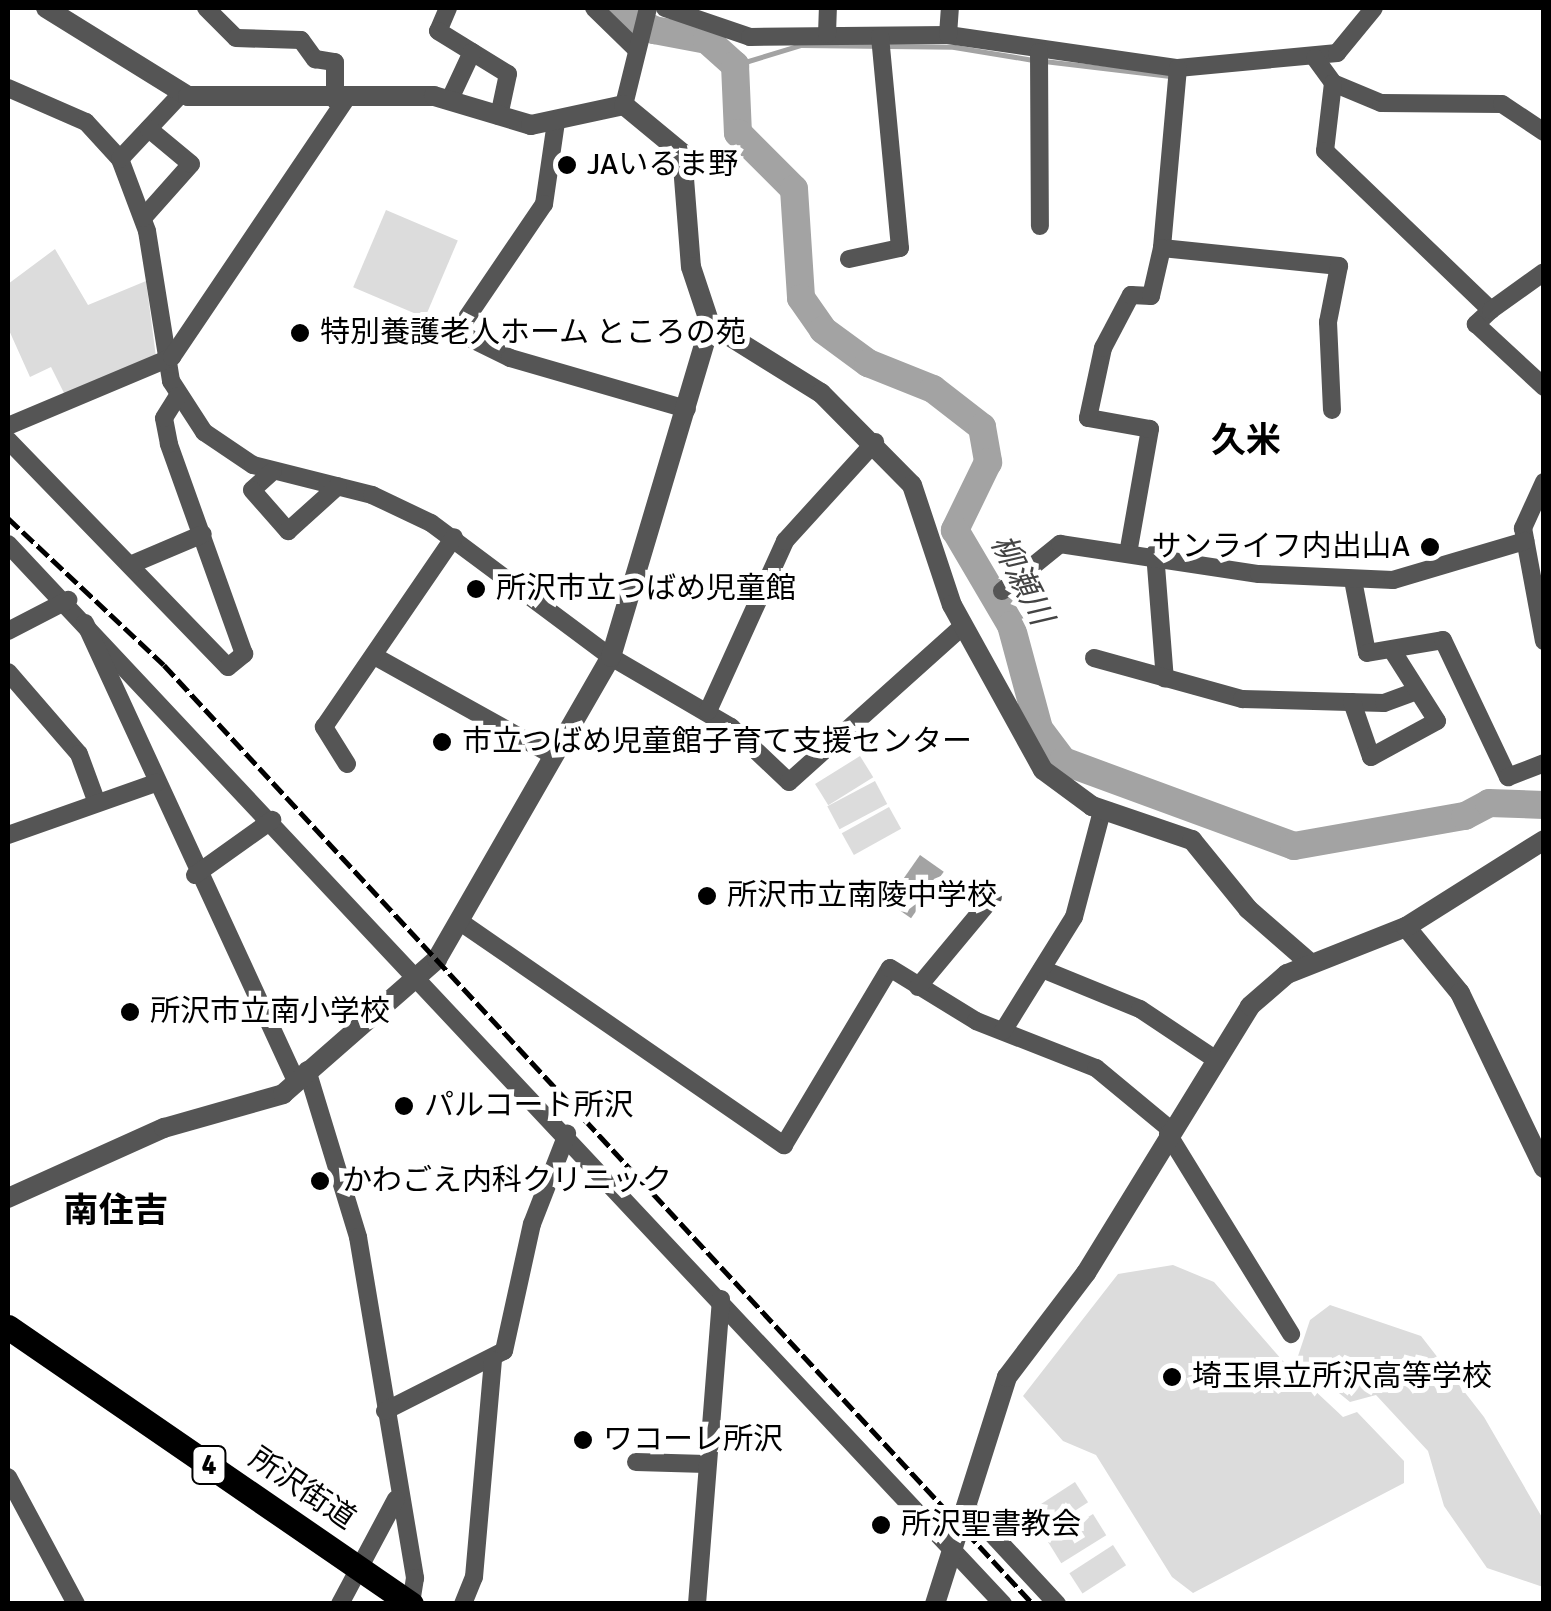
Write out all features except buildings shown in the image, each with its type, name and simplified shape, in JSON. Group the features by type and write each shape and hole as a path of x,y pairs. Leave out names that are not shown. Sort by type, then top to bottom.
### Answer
{"main road":[{"name":"所沢街道","path":"8,1327 411,1604"}],"street":[{"path":"46,8 181,94 450,99 499,116 556,122 624,104"},
{"path":"178,396 164,418 169,444 244,654 228,668 130,565 8,426 166,360 341,99 335,62 315,59 301,40 236,38 206,8"},
{"path":"448,8 438,30 508,74 499,116"},
{"path":"594,8 635,48"},
{"path":"624,104 648,8"},
{"path":"665,8 750,37 827,34 881,44 948,35 1038,52 1178,68 1337,53 1374,8"},
{"path":"827,34 828,8"},
{"path":"948,35 950,8"},
{"path":"850,260 900,248 881,44"},
{"path":"450,99 472,52"},
{"path":"1038,52 1040,226"},
{"path":"1315,58 1334,83 1410,107 1502,104 1544,132"},
{"path":"1129,548 1150,429 1088,418 1102,348 1131,294 1151,296 1162,248 1178,68"},
{"path":"1334,83 1326,151 1490,310"},
{"path":"8,88 86,122 120,160 143,218 166,360 178,396 218,445 273,471 338,486 454,537 502,582 611,657 708,711 789,782 963,626"},
{"path":"120,160 181,94"},
{"path":"8,1198 164,1128 264,1103 418,980 458,921 611,657 710,324 691,267 682,154 624,104"},
{"path":"556,122 544,204 458,332 510,358 686,409"},
{"path":"143,218 191,164 149,129"},
{"path":"1162,248 1339,266 1328,322 1332,410"},
{"path":"1544,272 1476,324 1544,387"},
{"path":"710,324 806,381 875,442 928,513 963,626 1034,762 1102,810 1192,840 1248,909 1310,964"},
{"path":"708,711 785,541 875,442"},
{"path":"273,471 252,490 288,531 338,486"},
{"path":"1544,482 1524,514 1524,541 1542,603 1544,641"},
{"path":"130,565 203,534"},
{"path":"347,764 324,727 376,657 454,537"},
{"path":"1002,591 1052,546 1129,548 1353,580 1408,577 1524,541"},
{"path":"8,544 75,606 418,980 567,1134 1004,1604"},
{"path":"1154,553 1165,679"},
{"path":"1353,580 1367,653 1443,640 1508,777 1544,763"},
{"path":"8,631 75,606"},
{"path":"75,606 195,874 302,1076 356,1228 396,1499 415,1578 411,1604"},
{"path":"1352,702 1371,758 1437,721 1412,693 1392,650"},
{"path":"376,657 552,755"},
{"path":"1094,658 1242,699 1352,702 1412,693"},
{"path":"8,672 79,754 97,803"},
{"path":"8,834 156,783"},
{"path":"1004,1031 1074,917 1102,810"},
{"path":"195,874 272,820"},
{"path":"935,1604 1007,1377 1086,1273 1169,1132 1258,996 1310,964 1406,927 1544,840"},
{"path":"918,987 993,897"},
{"path":"458,921 784,1145 890,968 918,987 1004,1031 1096,1068 1169,1132 1291,1334"},
{"path":"1406,927 1460,993 1542,1162"},
{"path":"1042,969 1140,1010 1216,1059"},
{"path":"384,1411 493,1361 513,1334 532,1224 567,1134"},
{"path":"697,1604 721,1299"},
{"path":"463,1604 474,1578 493,1361"},
{"path":"636,1462 706,1464"},
{"path":"8,1476 76,1604"},
{"path":"340,1604 364,1569 396,1499"},
{"path":"966,1506 1057,1604"}],"shaded area":[{"path":"386,210 458,240 425,318 353,287"},
{"path":"55,249 88,305 146,281 156,357 65,395 51,367 30,377 8,328 8,284"},
{"path":"860,756 873,777 828,805 815,784"},
{"path":"875,781 887,804 840,829 827,806"},
{"path":"889,807 901,829 854,855 842,833"},
{"path":"920,855 944,872 911,918 887,902"},
{"path":"1173,1265 1214,1282 1282,1360 1343,1417 1357,1412 1404,1461 1404,1483 1193,1593 1172,1577 1096,1455 1063,1441 1023,1396 1118,1274"},
{"path":"1330,1305 1421,1336 1484,1417 1543,1519 1543,1587 1487,1568 1444,1506 1428,1451 1376,1395 1350,1402 1297,1359 1310,1320"},
{"path":"1075,1482 1088,1502 1044,1530 1031,1510"},
{"path":"1093,1514 1106,1535 1061,1563 1048,1542"},
{"path":"1113,1545 1126,1565 1082,1593 1069,1573"}],"waterway":[{"name":"柳瀬川","path":"614,8 654,30 707,40 735,65 738,133 794,189 801,298 823,330 868,363 933,389 982,427 988,462 955,530 1011,625 1039,729 1063,761 1294,846 1465,816 1489,803 1544,805"},
{"path":"735,65 801,45 954,47 1033,60"},
{"path":"1044,61 1170,76"}],"railway":[{"path":"8,518 164,665 1033,1604"}],"place":[{"name":"JAいるま野","path":"567,165"},
{"name":"特別養護老人ホーム ところの苑","path":"300,333"},
{"name":"サンライフ内出山A","path":"1430,547"},
{"name":"所沢市立つばめ児童館","path":"476,589"},
{"name":"市立つばめ児童館子育て支援センター","path":"442,742"},
{"name":"所沢市立南陵中学校","path":"707,896"},
{"name":"所沢市立南小学校","path":"130,1012"},
{"name":"パルコート所沢","path":"404,1106"},
{"name":"かわごえ内科クリニック","path":"320,1181"},
{"name":"埼玉県立所沢高等学校","path":"1172,1377"},
{"name":"ワコーレ所沢","path":"583,1440"},
{"name":"所沢聖書教会","path":"881,1525"}],"district":[{"name":"久米","path":"1246,441"},
{"name":"南住吉","path":"116,1211"}]}
